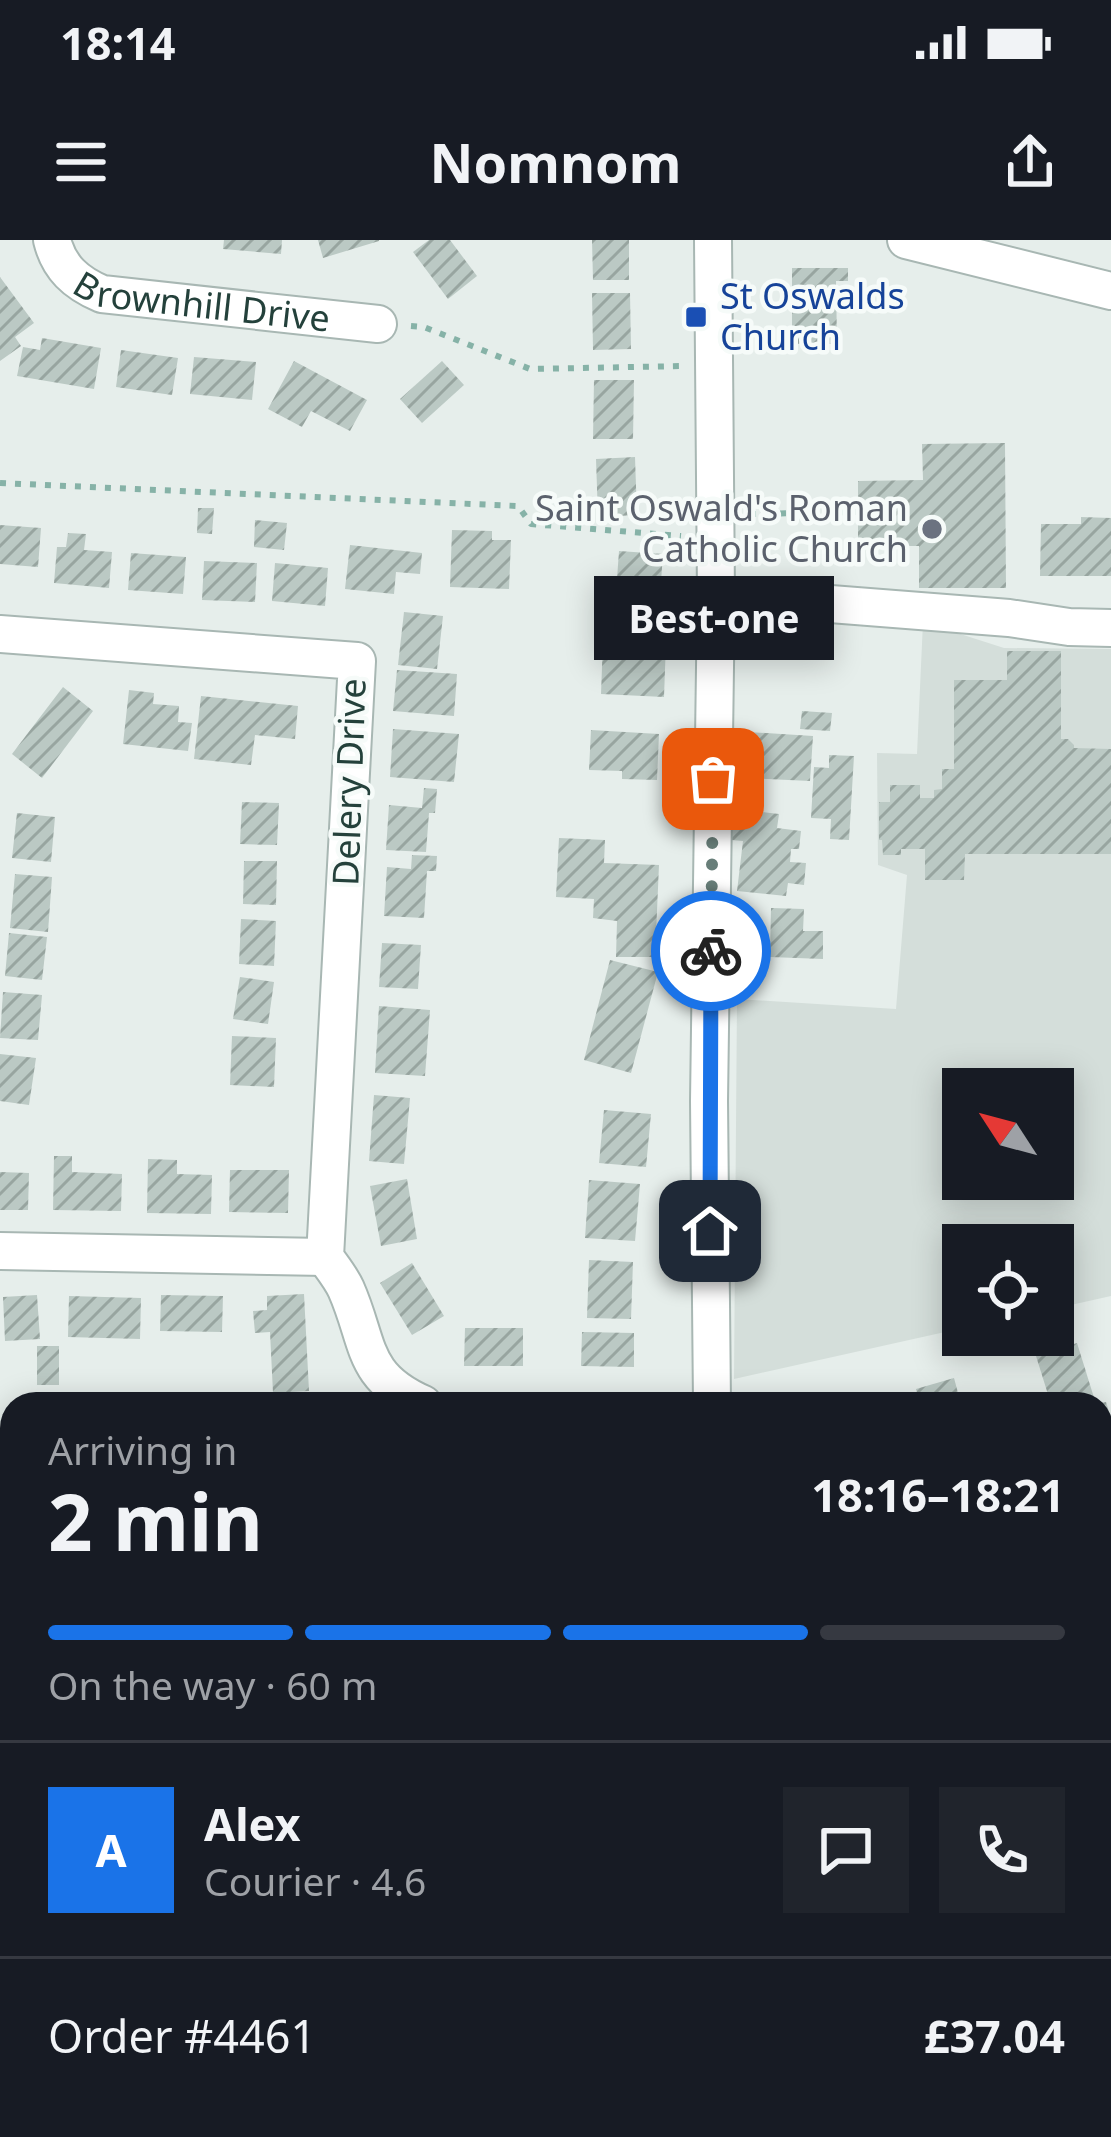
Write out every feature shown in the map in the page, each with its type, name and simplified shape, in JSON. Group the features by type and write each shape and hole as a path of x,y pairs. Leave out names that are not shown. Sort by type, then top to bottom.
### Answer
{"street":[{"name":"Brownhill Drive","path":"52,240 57,259 70,275 102,294 378,323"},
{"path":"712,1392 713,240"},
{"path":"906,240 1111,291"},
{"path":"716,595 1111,628"},
{"name":"Delery Drive","path":"0,634 357,662 325,1257"},
{"path":"0,1251 325,1257 345,1288 375,1368 400,1392"}],"path":[{"path":"378,323 424,327 530,369 716,365"},
{"path":"0,483 518,506 531,524 716,527 858,512"}],"shaded area":[{"path":"923,622 1004,648 1111,649 1111,1296 1074,1304 1074,1224 942,1224 942,1333 734,1379 737,999 896,1009 907,875 878,865 877,753 917,754"}],"building":[{"path":"224,240 282,240 281,254 223,249"},
{"path":"318,240 379,240 379,241 323,258"},
{"path":"429,240 450,240 477,276 448,299 413,252"},
{"path":"592,240 629,240 629,280 593,280"},
{"path":"792,268 848,268 848,281 836,281 837,344 798,344 798,333 792,333"},
{"path":"0,277 34,323 15,337 21,346 0,361"},
{"path":"592,293 630,293 631,349 593,350"},
{"path":"42,338 101,348 94,389 17,376 23,347 40,350"},
{"path":"121,350 178,358 172,395 116,387"},
{"path":"194,357 256,362 252,400 190,394"},
{"path":"294,361 367,400 350,431 311,411 302,427 268,409"},
{"path":"442,361 464,385 422,423 400,399"},
{"path":"594,380 634,380 633,439 593,439"},
{"name":"Saint Oswald's Roman Catholic Church","path":"1005,443 1006,588 919,588 919,546 858,546 858,481 923,480 922,444"},
{"path":"635,457 637,515 598,517 596,459"},
{"path":"198,508 214,508 212,534 197,533"},
{"path":"1081,517 1111,518 1111,576 1040,576 1041,524 1081,524"},
{"path":"255,520 287,523 284,550 254,547"},
{"path":"0,525 41,528 38,567 0,564"},
{"path":"452,530 492,531 492,540 511,540 509,589 450,587"},
{"path":"68,533 86,534 84,550 112,552 109,588 54,583 57,547 66,547"},
{"path":"350,545 422,553 420,574 396,572 394,594 345,589"},
{"path":"619,551 663,554 658,623 598,619 600,592 616,593"},
{"path":"131,553 186,557 183,594 128,590"},
{"path":"204,561 257,563 255,602 202,600"},
{"path":"275,563 328,568 325,606 272,601"},
{"path":"404,612 443,616 437,669 398,665"},
{"path":"603,640 666,642 664,697 601,694"},
{"path":"1007,651 1061,651 1061,739 1068,739 1074,748 1111,749 1111,854 965,854 964,880 925,880 925,849 883,855 879,802 890,802 890,785 920,785 920,798 934,798 934,790 942,789 942,769 954,769 954,680 1007,680"},
{"path":"397,670 457,674 454,716 393,711"},
{"path":"63,687 93,711 42,778 12,754"},
{"path":"129,690 154,693 153,704 179,706 178,722 192,723 188,751 123,744"},
{"path":"201,696 298,706 295,739 255,735 251,765 194,759"},
{"path":"802,711 832,713 830,731 800,729"},
{"path":"393,729 459,734 454,782 390,777"},
{"path":"591,730 659,734 657,780 622,779 622,771 589,770"},
{"path":"748,732 813,736 810,781 746,778"},
{"path":"829,755 854,756 849,840 830,839 831,819 811,818 814,767 829,768"},
{"path":"424,788 437,789 435,813 429,813 426,852 386,850 389,805 422,808"},
{"path":"242,802 279,803 277,845 240,844"},
{"path":"734,809 779,814 777,828 801,831 799,849 791,849 790,862 806,863 804,885 788,883 786,896 737,891 743,841 731,840"},
{"path":"17,813 55,817 51,862 12,858"},
{"path":"559,838 605,840 604,863 659,865 655,957 616,957 617,921 593,918 594,899 556,897"},
{"path":"412,855 437,856 436,871 427,871 424,918 384,916 387,867 411,869"},
{"path":"244,861 277,861 276,905 243,904"},
{"path":"15,874 52,877 48,932 10,928"},
{"path":"771,908 804,909 803,931 823,931 823,959 770,957"},
{"path":"241,919 276,921 274,966 239,964"},
{"path":"9,933 47,937 42,980 5,976"},
{"path":"382,943 421,945 418,989 379,987"},
{"path":"610,960 658,972 631,1073 584,1060"},
{"path":"240,977 274,982 268,1024 233,1019"},
{"path":"3,992 42,995 38,1040 0,1038"},
{"path":"379,1006 430,1010 425,1076 375,1073"},
{"path":"232,1036 276,1038 274,1087 230,1085"},
{"path":"0,1054 36,1058 29,1105 0,1101"},
{"path":"374,1095 410,1098 404,1164 369,1161"},
{"path":"604,1110 651,1114 646,1167 599,1163"},
{"path":"54,1156 72,1156 72,1172 122,1174 121,1211 53,1210"},
{"path":"148,1159 177,1160 177,1174 212,1175 211,1214 147,1213"},
{"path":"230,1170 289,1170 288,1213 229,1212"},
{"path":"0,1172 29,1173 28,1210 0,1210"},
{"path":"407,1179 417,1239 381,1246 370,1186"},
{"path":"589,1180 640,1184 635,1241 585,1238"},
{"path":"589,1260 633,1262 631,1319 587,1318"},
{"path":"412,1263 444,1316 412,1335 380,1283"},
{"path":"304,1294 309,1391 273,1392 270,1332 255,1333 253,1311 267,1310 267,1296"},
{"path":"37,1295 40,1339 5,1341 3,1297"},
{"path":"161,1295 223,1296 222,1332 160,1331"},
{"path":"69,1296 141,1298 140,1339 68,1337"},
{"path":"465,1328 523,1328 523,1366 464,1366"},
{"path":"582,1332 634,1333 634,1367 581,1366"},
{"path":"1077,1343 1092,1392 1047,1392 1036,1356 1074,1356"},
{"path":"37,1346 59,1346 59,1385 37,1385"},
{"path":"954,1378 958,1392 917,1392"}],"way so far":[{"path":"711,951 713,779"}],"place":[{"name":"St Oswalds Church","path":"696,317"},
{"name":"Saint Oswald's Roman Catholic Church","path":"932,529"},
{"name":"Best-one","path":"713,779"}],"route":[{"path":"710,1231 711,951"}]}
